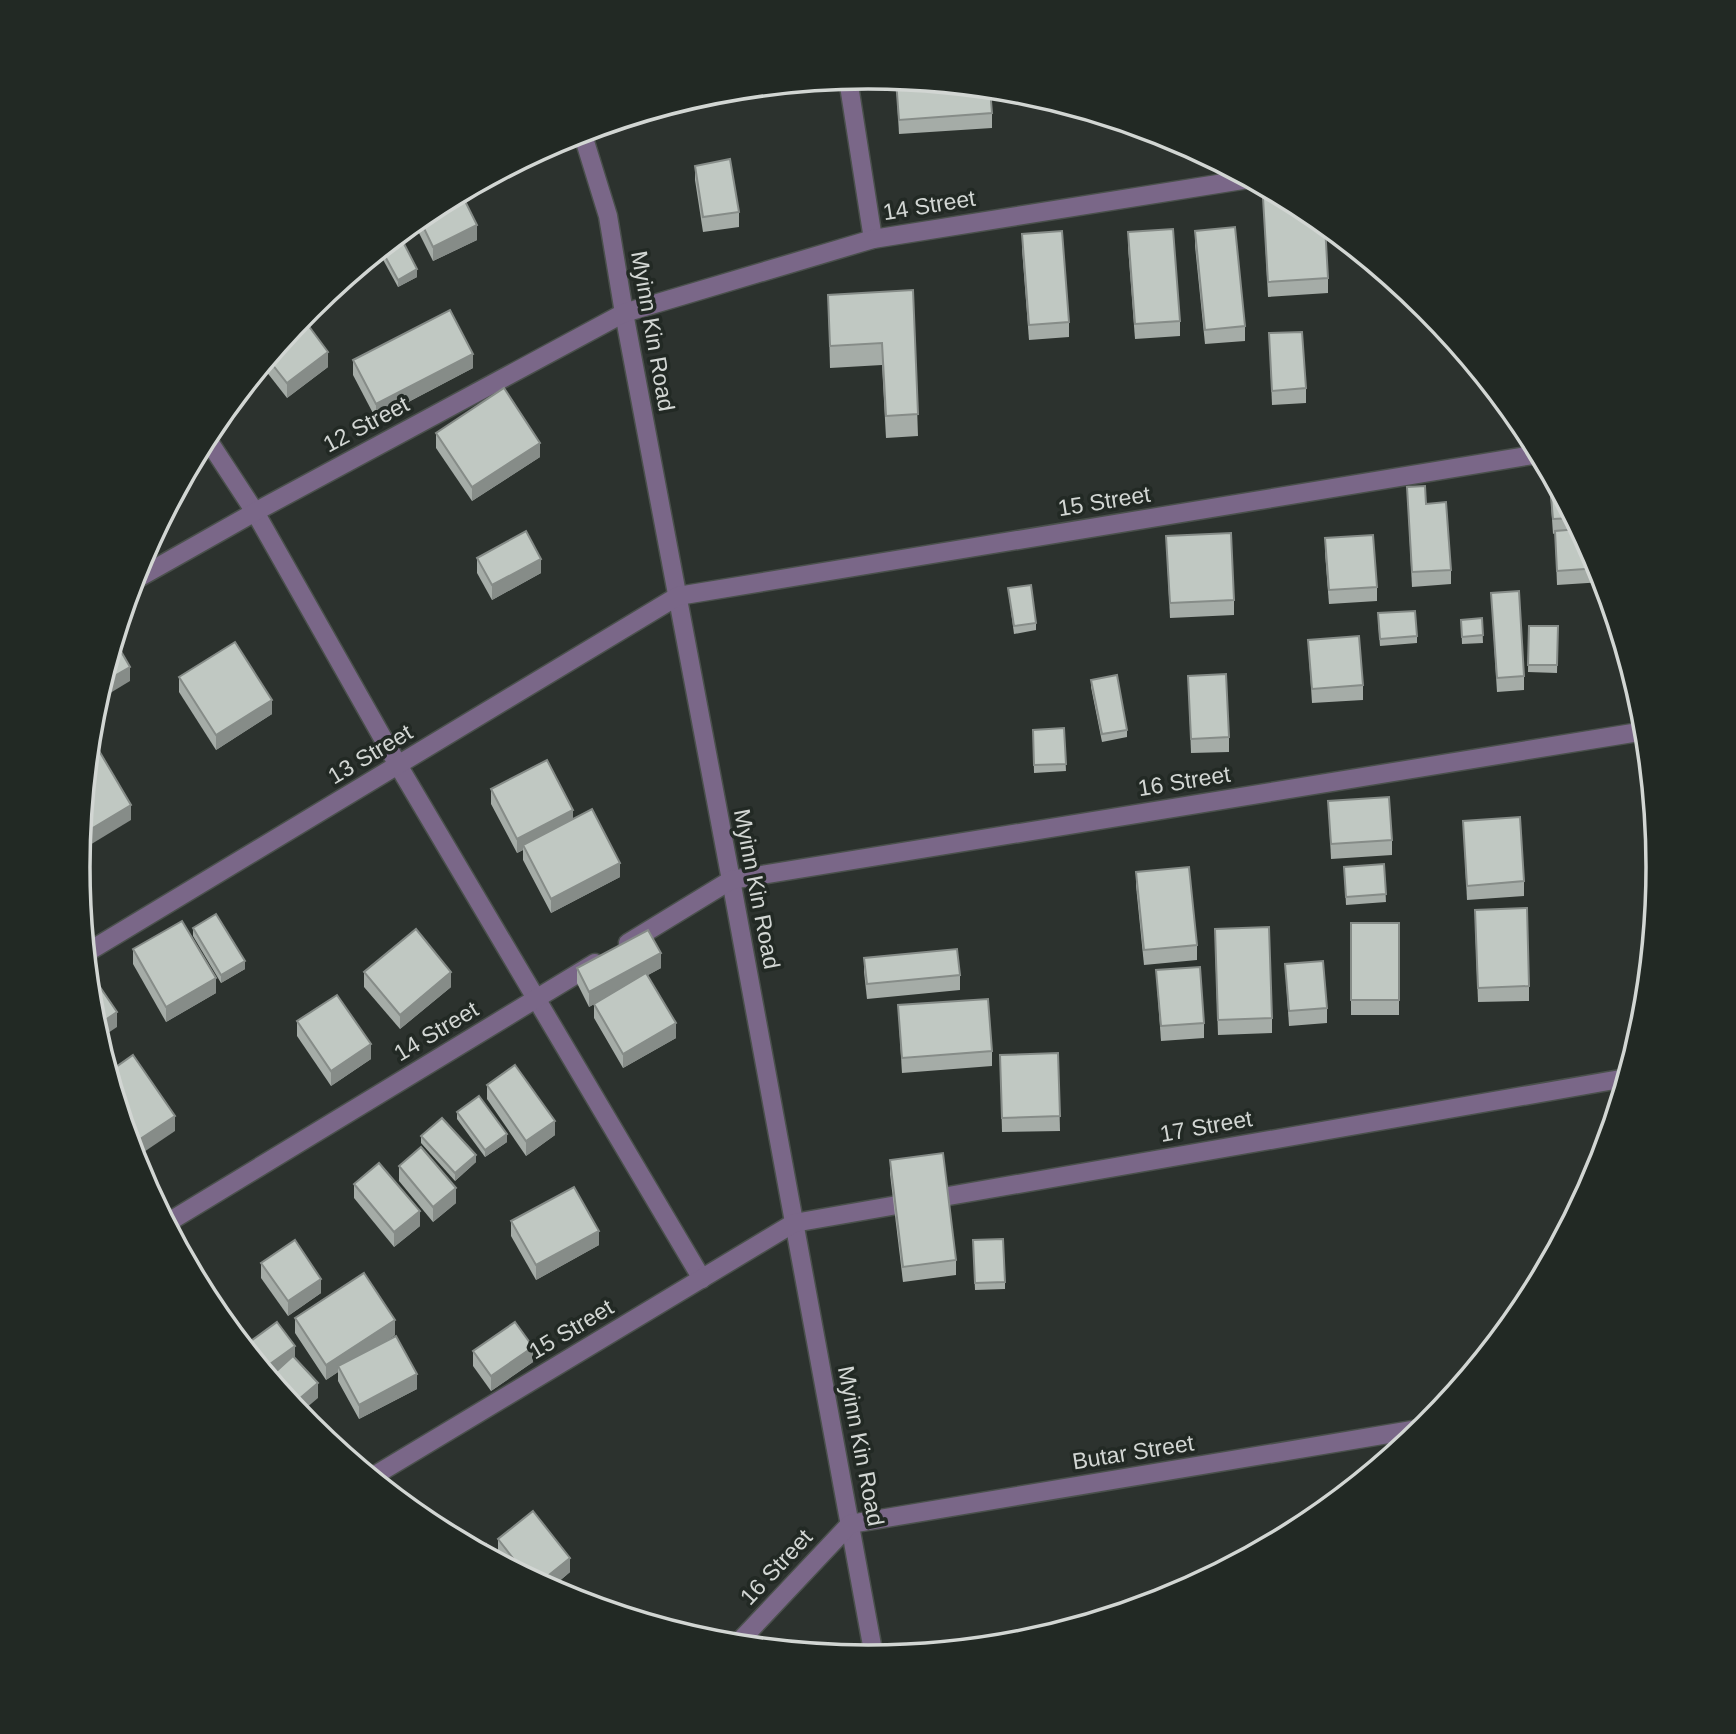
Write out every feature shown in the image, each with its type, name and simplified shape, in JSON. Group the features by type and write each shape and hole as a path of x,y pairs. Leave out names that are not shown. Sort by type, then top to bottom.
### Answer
{"street":[{"path":"850,90 873,239"},
{"name":"Myinn Kin Road","path":"585,143 608,216 872,1645"},
{"name":"14 Street","path":"624,313 873,239 1235,181"},
{"name":"12 Street","path":"148,573 624,313"},
{"path":"213,448 256,512 398,765 702,1279"},
{"name":"15 Street","path":"678,596 1528,456"},
{"name":"13 Street","path":"95,948 678,596"},
{"name":"16 Street","path":"731,880 1634,733"},
{"name":"14 Street","path":"174,1219 731,880"},
{"name":"17 Street","path":"794,1223 1615,1080"},
{"name":"15 Street","path":"380,1472 794,1223"},
{"name":"Butar Street","path":"850,1524 1403,1432"},
{"name":"16 Street","path":"746,1635 850,1524"}],"building":[{"path":"897,90 991,99 992,113 899,120"},
{"path":"730,159 739,212 703,217 695,166"},
{"path":"1263,198 1326,239 1328,278 1268,282"},
{"path":"465,202 477,225 433,247 424,229"},
{"path":"1235,227 1245,326 1205,330 1195,231"},
{"path":"1173,229 1180,321 1135,324 1128,232"},
{"path":"1062,231 1069,322 1029,325 1022,234"},
{"path":"404,244 417,269 398,280 386,257"},
{"path":"913,290 918,414 886,416 882,343 830,346 828,295"},
{"path":"450,310 473,354 376,404 353,360"},
{"path":"309,326 328,352 287,383 273,366"},
{"path":"1302,332 1306,388 1272,391 1269,333"},
{"path":"504,388 540,443 472,487 436,433"},
{"path":"1425,486 1426,504 1446,502 1451,570 1412,572 1407,487"},
{"path":"1551,495 1564,518 1553,519"},
{"path":"1569,530 1587,569 1557,571 1555,531"},
{"path":"526,531 541,559 492,585 477,558"},
{"path":"1231,533 1234,600 1170,603 1166,536"},
{"path":"1373,535 1377,587 1329,590 1325,538"},
{"path":"1031,585 1036,623 1014,626 1008,588"},
{"path":"1519,591 1524,676 1497,678 1491,593"},
{"path":"1415,611 1417,636 1380,639 1378,613"},
{"path":"1482,618 1483,635 1462,637 1461,620"},
{"path":"1529,626 1558,626 1557,665 1528,665"},
{"path":"1359,636 1363,685 1312,689 1308,640"},
{"path":"235,642 272,700 216,735 179,677"},
{"path":"121,652 130,667 115,676"},
{"path":"1226,674 1229,737 1191,739 1188,676"},
{"path":"1117,675 1127,730 1102,734 1091,680"},
{"path":"1064,728 1066,764 1034,765 1033,730"},
{"path":"99,751 131,805 92,829"},
{"path":"547,760 573,810 517,839 491,789"},
{"path":"1389,797 1392,840 1331,844 1328,801"},
{"path":"592,809 620,863 551,899 523,845"},
{"path":"1520,817 1524,881 1467,886 1463,821"},
{"path":"1384,864 1386,894 1346,897 1344,867"},
{"path":"1189,867 1197,945 1144,950 1136,872"},
{"path":"1527,908 1529,986 1478,988 1475,910"},
{"path":"216,914 245,961 221,975 193,928"},
{"path":"182,921 216,978 166,1007 133,949"},
{"path":"1351,923 1399,923 1399,1000 1351,1000"},
{"path":"1269,927 1272,1018 1218,1020 1215,929"},
{"path":"416,929 451,972 400,1015 364,972"},
{"path":"648,930 661,953 589,992 577,968"},
{"path":"957,949 960,975 867,984 864,958"},
{"path":"1323,961 1327,1008 1289,1011 1285,964"},
{"path":"1200,967 1204,1023 1161,1026 1156,970"},
{"path":"646,973 676,1023 623,1054 594,1004"},
{"path":"100,987 117,1012 105,1020"},
{"path":"337,995 371,1044 331,1071 297,1021"},
{"path":"988,999 992,1051 902,1058 898,1005"},
{"path":"1058,1053 1060,1116 1002,1118 1000,1055"},
{"path":"133,1055 175,1116 140,1139 117,1067"},
{"path":"515,1065 555,1121 526,1141 487,1085"},
{"path":"479,1096 507,1134 485,1150 457,1112"},
{"path":"442,1118 476,1155 455,1173 421,1136"},
{"path":"421,1147 456,1188 433,1207 399,1166"},
{"path":"943,1153 956,1260 903,1267 890,1160"},
{"path":"379,1163 420,1211 394,1232 354,1184"},
{"path":"574,1187 599,1231 536,1265 511,1221"},
{"path":"1003,1239 1005,1282 975,1283 973,1240"},
{"path":"295,1240 321,1279 288,1301 261,1263"},
{"path":"364,1273 395,1320 326,1365 295,1318"},
{"path":"277,1322 295,1346 270,1364 251,1341"},
{"path":"515,1322 533,1347 491,1376 473,1351"},
{"path":"396,1336 417,1374 359,1405 338,1366"},
{"path":"293,1356 318,1383 300,1398 276,1371"},
{"path":"533,1511 570,1558 548,1576 514,1560 498,1539"}]}
